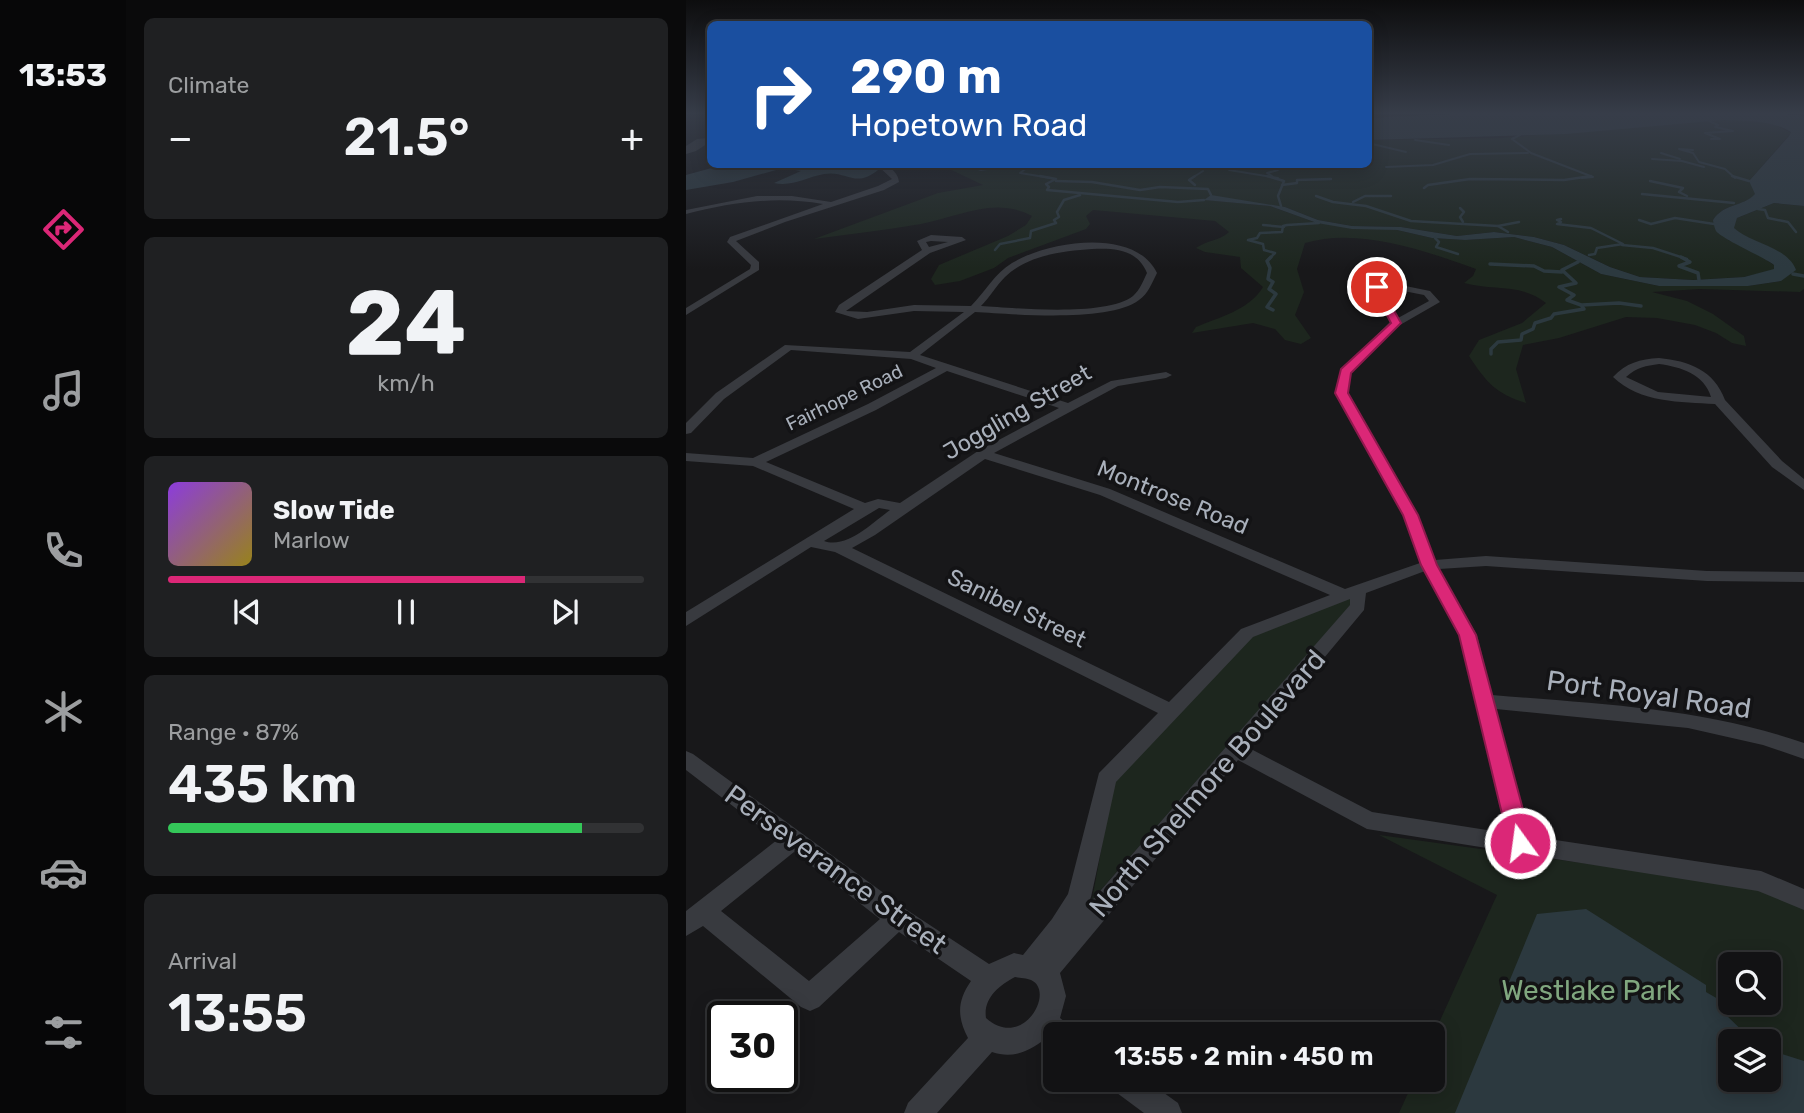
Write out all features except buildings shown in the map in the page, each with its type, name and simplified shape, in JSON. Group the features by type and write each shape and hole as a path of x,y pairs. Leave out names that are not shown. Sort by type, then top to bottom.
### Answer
{"street":[{"path":"688,309 754,270 756,264 735,249 731,242 733,239 881,188 896,180 885,168"},
{"path":"686,212 727,202 775,196 833,204"},
{"path":"912,356 975,308 1003,274 1026,259 1058,249 1089,246 1132,250 1147,260 1152,273 1140,296 1126,303 1081,310 975,308 915,308 871,315 847,315 840,312 842,307 927,251"},
{"path":"1396,323 1345,372 1342,393 1411,515 1429,565 1468,635 1520,843"},
{"path":"686,430 720,396 786,348 912,356 1068,407"},
{"path":"1719,401 1639,392 1619,377 1626,368 1646,361 1668,362 1702,374 1718,388 1719,401 1777,464 1804,486"},
{"name":"Fairhope Road","path":"755,461 872,407 948,366"},
{"name":"Joggling Street","path":"841,548 983,454 1068,407 1115,383 1166,375"},
{"name":"Montrose Road","path":"983,454 1105,492 1350,592"},
{"path":"686,457 755,461 865,508"},
{"path":"686,620 865,508 887,503 898,511"},
{"name":"Sanibel Street","path":"815,538 821,547 841,548 1171,711"},
{"name":"North Shelmore Boulevard","path":"1037,969 1079,897 1106,779 1247,633 1350,592 1429,565 1486,561 1707,576 1804,578"},
{"name":"North Shelmore Boulevard","path":"1037,969 1236,750 1358,606 1350,592"},
{"name":"Port Royal Road","path":"1485,701 1733,728 1804,751"},
{"path":"1236,750 1367,820 1761,881 1804,900"},
{"name":"Perseverance Street","path":"686,759 898,918 988,978"},
{"path":"793,840 694,918 810,998 898,918"},
{"path":"1043,1030 1015,1041 1001,1042 987,1037 977,1027 972,1014 975,997 988,978 1000,969 1014,965 1037,969 1054,991 1052,1022"},
{"path":"918,1113 987,1037"},
{"path":"1139,1092 1168,1113"}],"green space":[{"path":"1762,166 1749,181 1756,194 1723,211 1713,220 1728,240 1745,246 1774,265 1774,270 1744,277 1693,280 1640,277 1610,267 1564,245 1534,237 1494,232 1457,236 1401,227 1352,226 1318,220 1285,207 1213,197 1207,200 1270,206 1317,223 1397,230 1432,238 1465,240 1514,237 1552,247 1601,274 1659,286 1748,286 1781,281 1778,252 1743,236 1733,228 1737,218 1774,203 1804,206 1804,289 1800,292 1700,289 1652,292 1687,301 1713,314 1744,336 1746,346 1732,343 1695,325 1657,318 1626,317 1559,338 1523,345 1516,369 1526,403 1499,391 1469,356 1479,340 1522,323 1546,303 1517,290 1464,283 1473,276 1476,269 1392,243 1347,238 1305,243 1297,269 1304,292 1295,315 1311,338 1301,344 1285,340 1275,329 1253,323 1192,333 1196,327 1250,302 1263,287 1241,268 1240,257 1205,252 1196,248 1229,232 1215,221 1093,210 1086,216 1090,224 1086,229 1008,258 994,268 960,281 935,285 931,279 939,265 1008,236 1026,225 1032,216 1018,210 990,208 921,224 814,239 938,193 983,185 947,168"},
{"path":"1351,597 1350,606 1092,900 1114,780 1252,636"},
{"name":"Westlake Park","path":"1379,835 1750,886 1804,908 1804,1113 1399,1113 1409,1092 1445,1092 1445,1022 1439,1022 1497,895"}],"shaded area":[{"path":"1762,166 1804,166 1804,206 1774,203 1737,218 1734,228 1792,262 1796,270 1781,281 1748,286 1659,286 1601,274 1552,247 1514,237 1465,240 1432,238 1397,230 1352,229 1317,223 1270,206 1204,200 1211,195 1285,207 1318,220 1352,226 1401,227 1457,236 1494,232 1534,237 1564,245 1610,267 1640,277 1693,280 1744,277 1774,269 1774,265 1768,261 1716,231 1713,220 1717,215 1755,194 1749,181"},
{"path":"711,168 783,168 733,182 686,190 686,175"},
{"path":"783,168 878,170 857,179 832,173 793,183 774,183 801,171"},
{"path":"1586,909 1706,985 1706,992 1718,999 1718,1015 1726,1015 1741,1029 1718,1029 1718,1092 1781,1092 1781,1054 1804,1061 1804,1113 1455,1113 1537,914"}],"waterway":[{"path":"1386,167 1411,166"},
{"path":"1564,166 1591,176"},
{"path":"1700,166 1704,167"},
{"path":"1714,166 1725,169 1733,176"},
{"path":"975,168 993,168"},
{"path":"1027,168 1020,173 1049,178"},
{"path":"1229,170 1269,176"},
{"path":"1272,176 1267,173 1278,170"},
{"path":"1192,178 1203,171"},
{"path":"1040,176 1049,178"},
{"path":"1269,176 1278,178"},
{"path":"1269,176 1284,181 1282,185"},
{"path":"1424,188 1428,185 1470,179 1564,180 1591,176"},
{"path":"1582,178 1593,177 1591,176"},
{"path":"1733,176 1749,181"},
{"path":"1049,178 1056,179 1046,184 1049,187 1047,190 1178,202 1204,200"},
{"path":"1192,178 1189,180 1195,185"},
{"path":"1282,185 1297,183 1297,180 1331,179"},
{"path":"1056,181 1092,182 1140,190 1160,187 1208,189 1211,195"},
{"path":"1650,181 1683,188 1679,192 1687,196"},
{"path":"1281,206 1278,196 1282,185"},
{"path":"1642,194 1734,203"},
{"path":"995,250 1000,244 1030,238 1031,231 1056,223 1054,220 1059,217 1057,212 1064,200 1080,195"},
{"path":"1316,196 1333,202 1366,206 1411,221 1498,226"},
{"path":"1353,202 1365,196 1391,196"},
{"path":"1460,208 1464,212 1460,217 1463,222"},
{"path":"1758,209 1765,210 1768,218 1788,222 1796,232"},
{"path":"1639,220 1651,224 1675,218 1714,224"},
{"path":"1561,219 1557,220 1561,222 1557,224 1591,228 1623,244 1597,248 1595,254 1589,255"},
{"path":"1498,226 1519,222"},
{"path":"1283,227 1319,223"},
{"path":"1263,225 1283,227"},
{"path":"1498,226 1508,232"},
{"path":"1273,310 1267,307 1276,294 1269,289 1273,282 1268,279 1270,268 1267,261 1275,253 1264,250 1263,244 1248,240 1257,238 1260,233 1282,232 1283,227"},
{"path":"1435,238 1439,242 1436,247 1458,254"},
{"path":"1622,245 1653,248 1681,257"},
{"path":"1681,257 1687,259"},
{"path":"1681,257 1690,262 1679,266 1698,273 1699,280"},
{"path":"1491,354 1491,349 1498,342 1521,340 1522,334 1533,329 1535,323 1551,318 1554,314 1584,309 1581,305 1567,300 1574,295 1559,287 1576,283 1562,270 1578,262"},
{"path":"1490,264 1534,266 1544,271 1562,272"},
{"path":"1793,274 1804,276"},
{"path":"1582,305 1619,303 1641,306"}],"route":[{"path":"1377,287 1396,323 1345,372 1342,393 1411,515 1429,565 1468,635 1520,843"}]}
